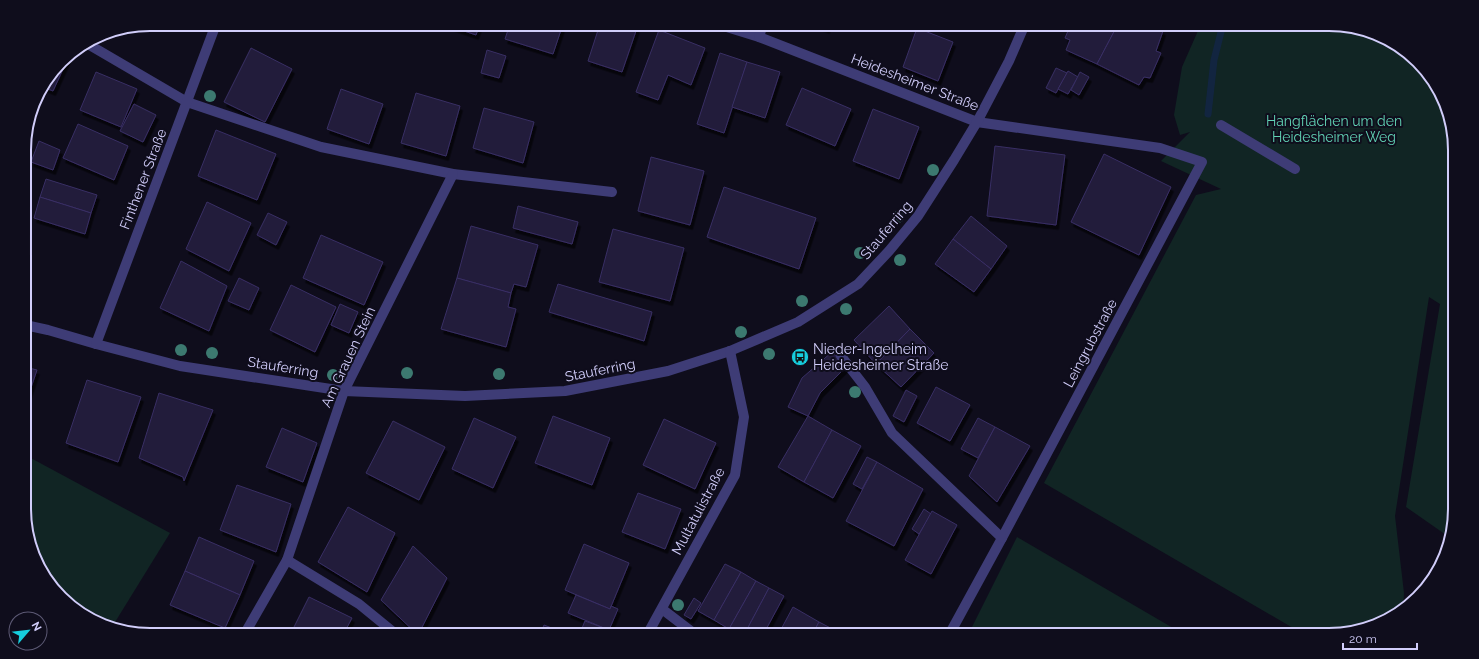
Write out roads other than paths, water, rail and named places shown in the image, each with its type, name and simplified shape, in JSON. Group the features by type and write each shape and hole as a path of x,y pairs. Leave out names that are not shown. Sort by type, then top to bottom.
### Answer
{"street":[{"name":"Finthener Straße","path":"96,344 213,31"},
{"name":"Heidesheimer Straße","path":"742,31 759,36 977,122 1160,148 1202,162"},
{"path":"759,36 761,31"},
{"name":"Stauferring","path":"31,326 180,366 344,391 465,396 565,391 668,371 730,351 798,322 858,284 889,251 918,216 977,122 1009,61 1022,31"},
{"path":"92,46 187,102 321,146 453,174 612,192"},
{"path":"1221,126 1295,169"},
{"name":"Leingrubstraße","path":"953,628 1202,162"},
{"name":"Am Grauen Stein","path":"248,628 287,560 344,391 453,174"},
{"name":"Multatulistraße","path":"651,628 735,475 744,417 730,351"},
{"path":"841,356 865,387 892,433 1002,538"},
{"path":"287,560 359,604 388,628"},
{"path":"662,609 687,628"}],"waterway":[{"path":"1208,114 1214,60 1221,31"}],"place":[{"name":"Nieder-Ingelheim Heidesheimer Straße","path":"800,357"}],"park label":[{"name":"Hangflächen um den Heidesheimer Weg","path":"1334,130"}]}
